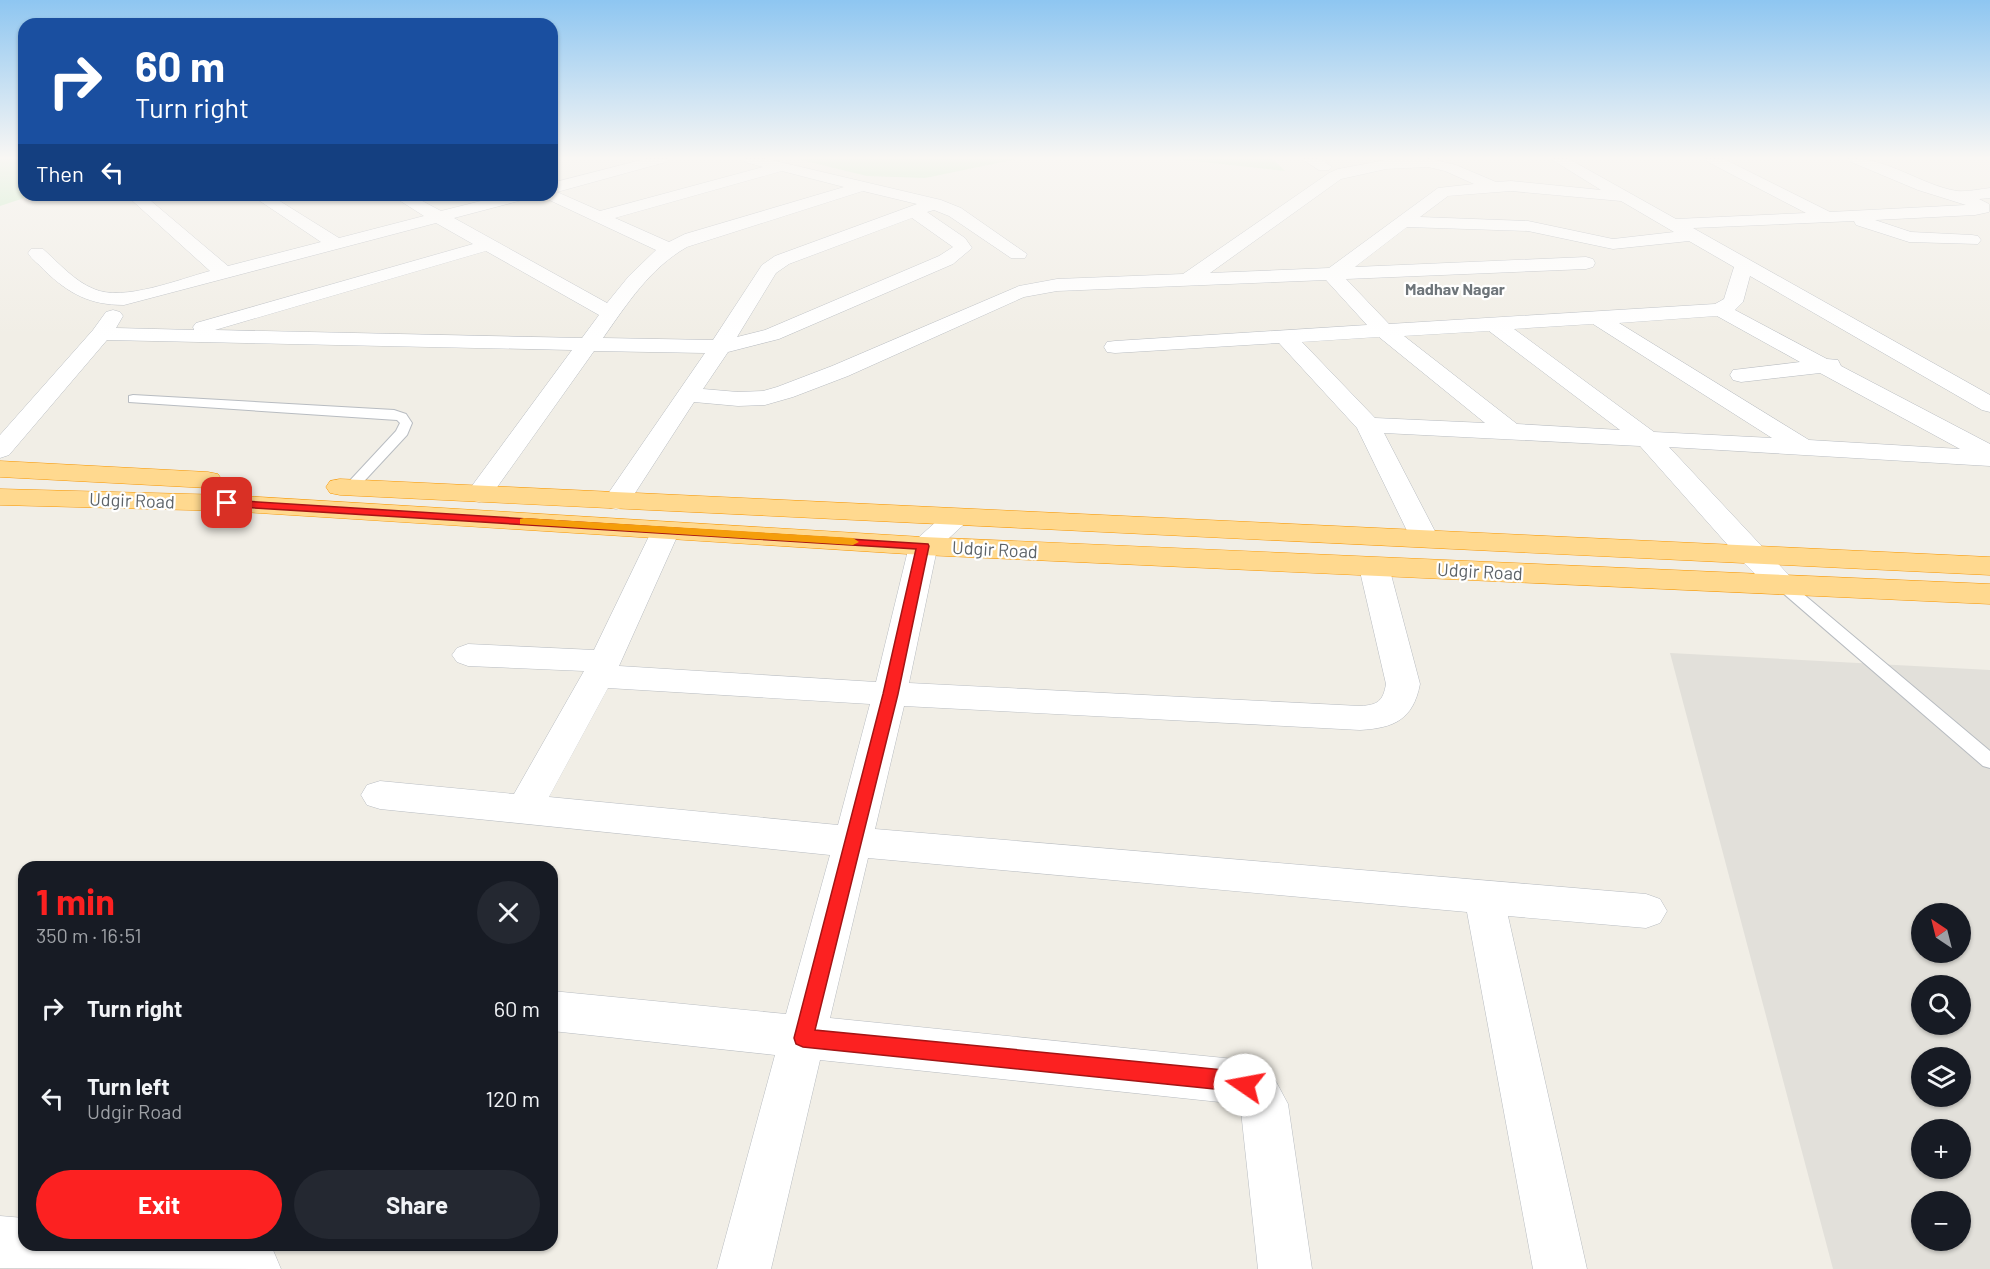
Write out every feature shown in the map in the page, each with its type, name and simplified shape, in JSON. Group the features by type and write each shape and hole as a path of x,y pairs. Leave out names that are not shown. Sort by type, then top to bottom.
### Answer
{"highway":[{"name":"Udgir Road","path":"0,470 1990,566"},
{"name":"Udgir Road","path":"0,497 227,503 923,546 1990,594"}],"street":[{"path":"161,218 224,273"},
{"path":"295,218 336,244"},
{"path":"37,253 84,295 98,299 124,299 437,218"},
{"path":"438,218 610,313"},
{"path":"602,218 668,249"},
{"path":"479,494 610,313 654,259 691,238 756,218"},
{"path":"616,501 720,348 769,270 808,249 894,218"},
{"path":"101,334 720,348 772,335 946,260 963,248 959,242 924,218"},
{"path":"964,218 1018,254"},
{"path":"1187,280 1264,218"},
{"path":"1332,275 1406,218"},
{"path":"1553,218 1581,238"},
{"path":"1664,218 1990,405"},
{"path":"1674,224 1802,218"},
{"path":"1855,218 1886,231 1909,237 1972,240"},
{"path":"1401,222 1510,224 1613,244 1692,235"},
{"path":"173,336 488,245"},
{"path":"688,395 738,399 765,398 840,371 1019,292 1057,285 1586,263"},
{"path":"1115,347 1720,310 1733,302 1744,265"},
{"path":"1332,275 1384,331 1511,431"},
{"path":"0,450 101,334 124,299"},
{"path":"1720,310 1826,365 1990,456"},
{"path":"1597,318 1803,447"},
{"path":"1493,324 1647,438 1752,555 1782,585"},
{"path":"1285,337 1368,425 1425,539"},
{"path":"1741,375 1903,356"},
{"path":"1368,425 1990,456"},
{"path":"744,1269 854,842 923,546 958,517"},
{"path":"524,809 601,668 666,530"},
{"path":"468,655 890,694 1360,718 1382,717 1394,708 1401,698 1403,684 1374,567"},
{"path":"380,795 854,842 1646,911"},
{"path":"1484,897 1560,1269"},
{"path":"558,1012 1234,1081 1256,1092 1264,1104 1285,1269"},
{"path":"0,1242 18,1244"},
{"path":"87,1251 254,1269"}],"lane":[{"path":"133,399 394,414 402,417 406,423 402,432 350,488"},
{"path":"1782,585 1990,762"}],"shaded area":[{"path":"1670,653 1990,670 1990,1269 1833,1269"}],"slow traffic":[{"path":"524,521 853,542"}],"district":[{"name":"Madhav Nagar","path":"1455,288"}],"route":[{"path":"227,503 923,546 854,842 803,1038 1234,1081 1245,1085"}]}
